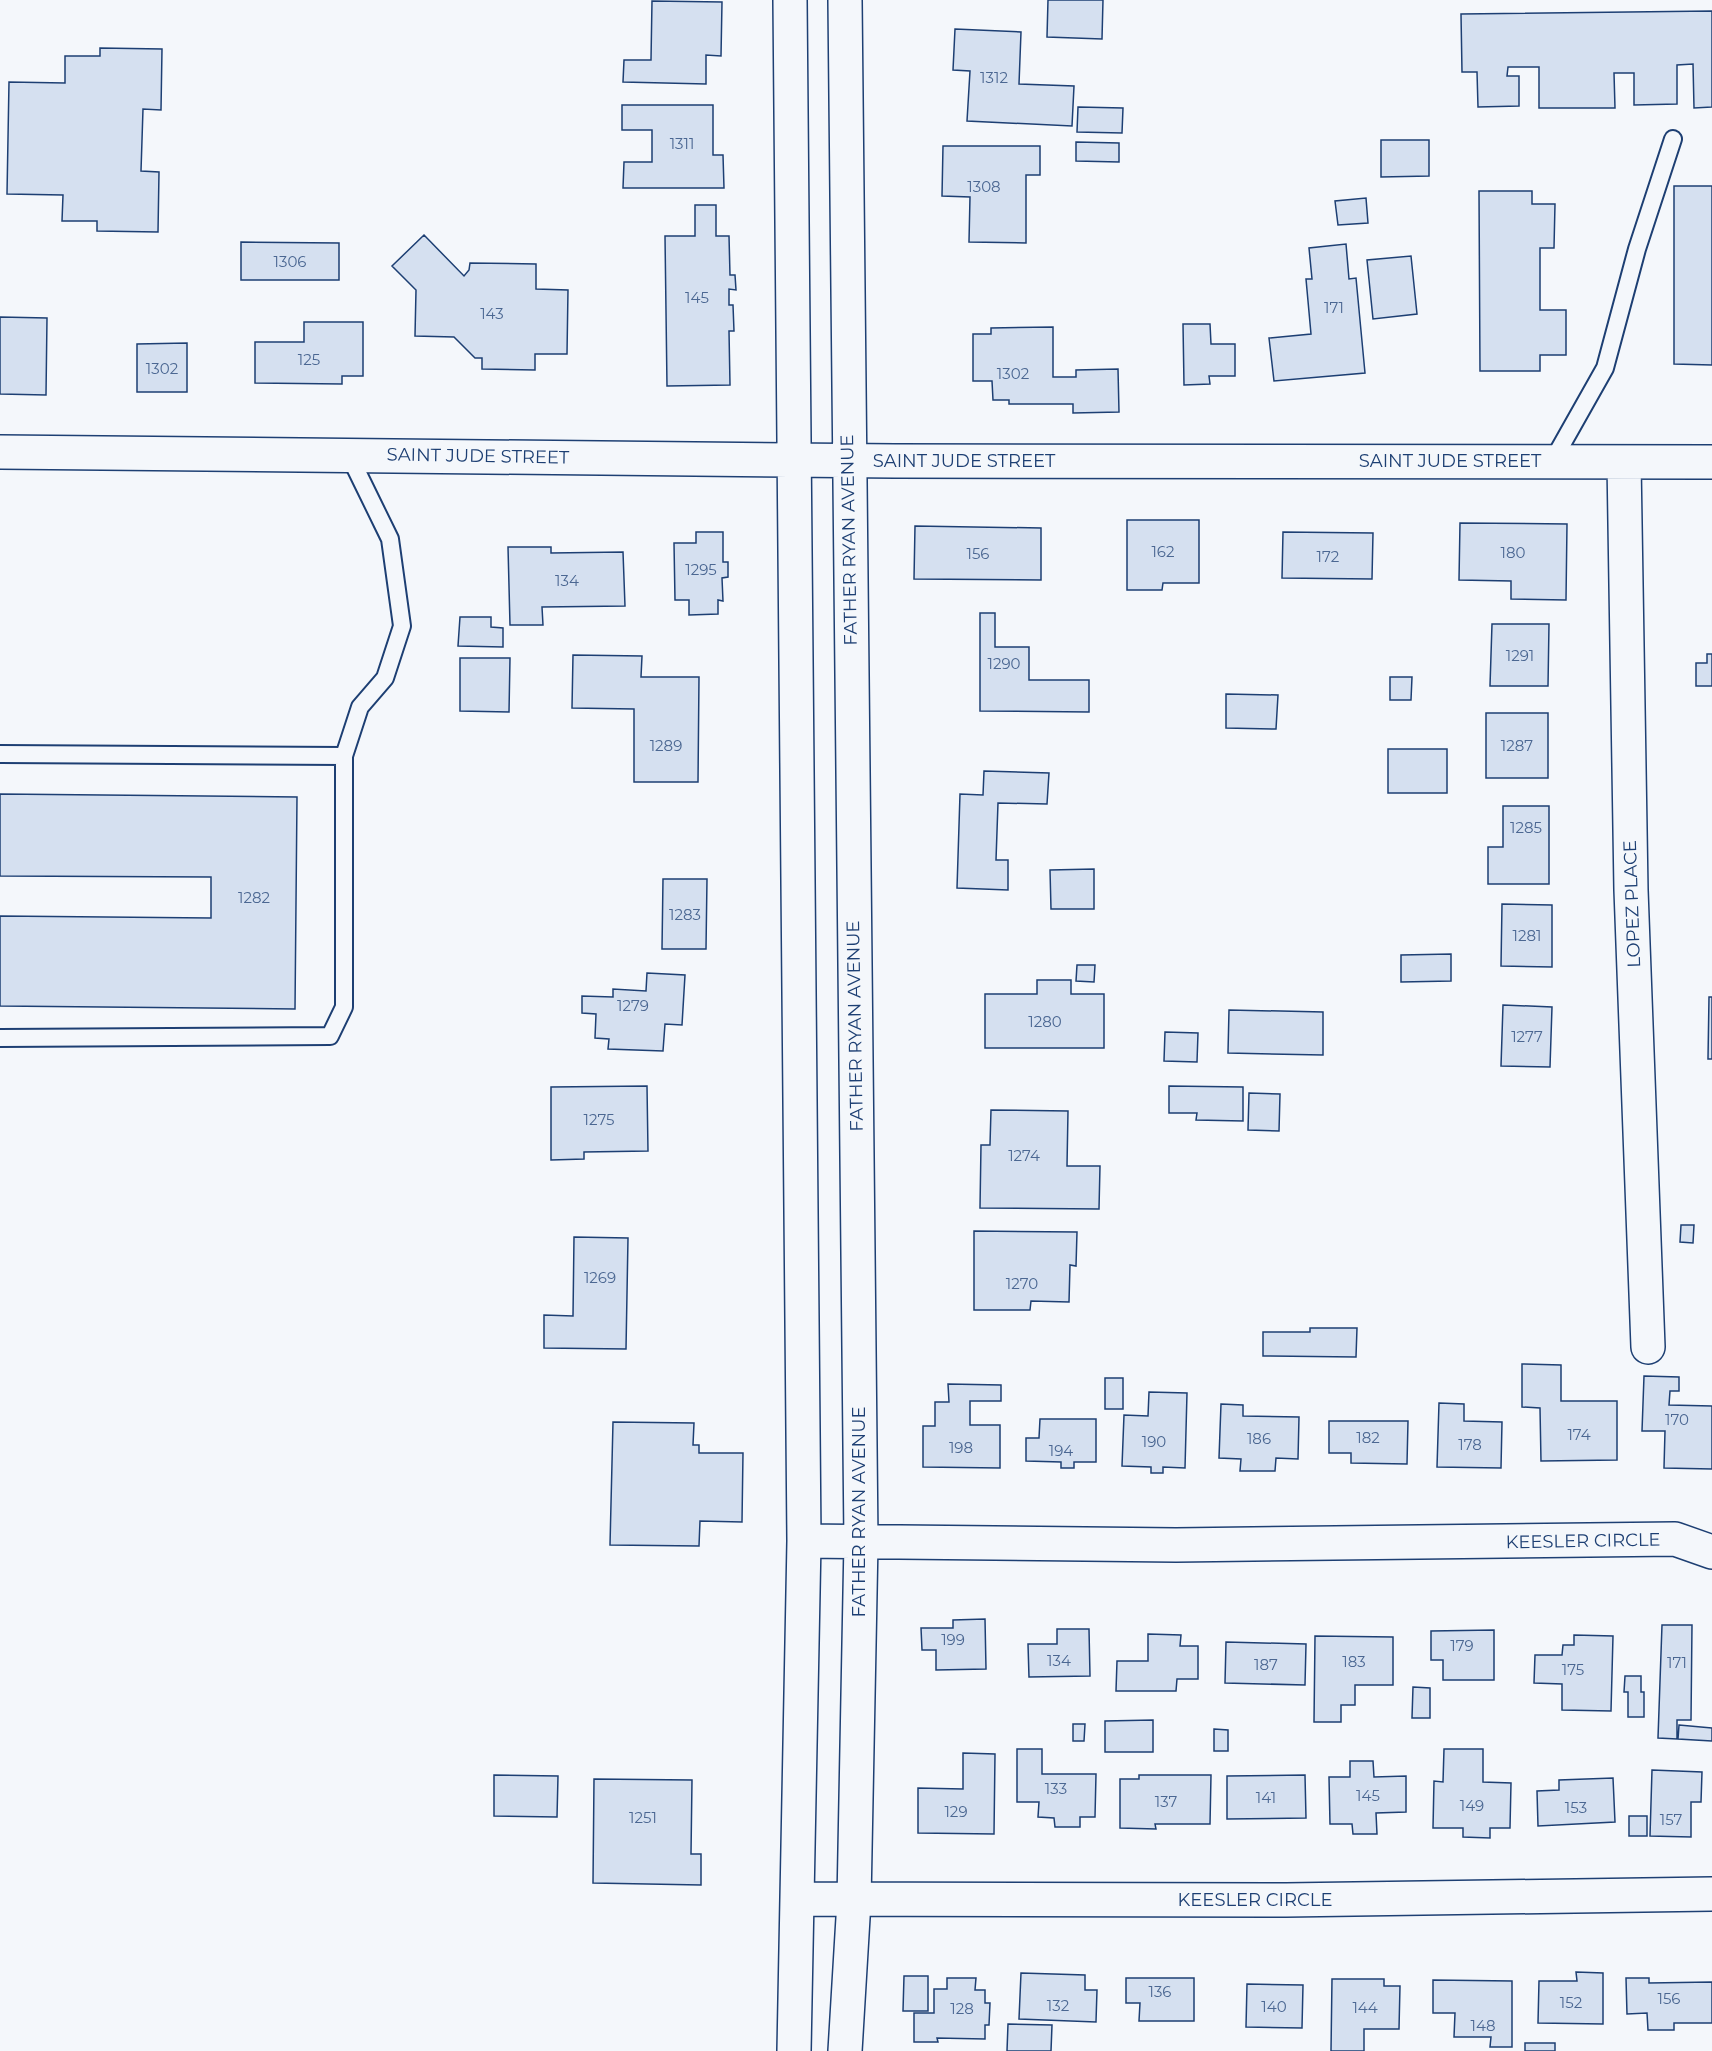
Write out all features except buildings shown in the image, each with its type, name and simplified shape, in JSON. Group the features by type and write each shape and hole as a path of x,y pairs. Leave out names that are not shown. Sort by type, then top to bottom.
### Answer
{"street":[{"path":"790,0 804,1541 794,2051"},
{"name":"FATHER RYAN AVENUE","path":"845,0 861,1542 854,1902 845,2051"},
{"name":"SAINT JUDE STREET","path":"0,452 848,461 1712,462"},
{"name":"LOPEZ PLACE","path":"1624,462 1630,843 1648,1347"},
{"name":"KEESLER CIRCLE","path":"804,1541 1188,1545 1675,1539 1712,1552"},
{"name":"KEESLER CIRCLE","path":"798,1899 854,1902 1286,1900 1712,1894"}],"lane":[{"path":"1552,462 1605,368 1637,249 1673,139"},
{"path":"0,1038 330,1036 344,1007 344,756 360,707 385,678 402,626 390,539 349,455"},
{"path":"0,754 344,756"}]}
